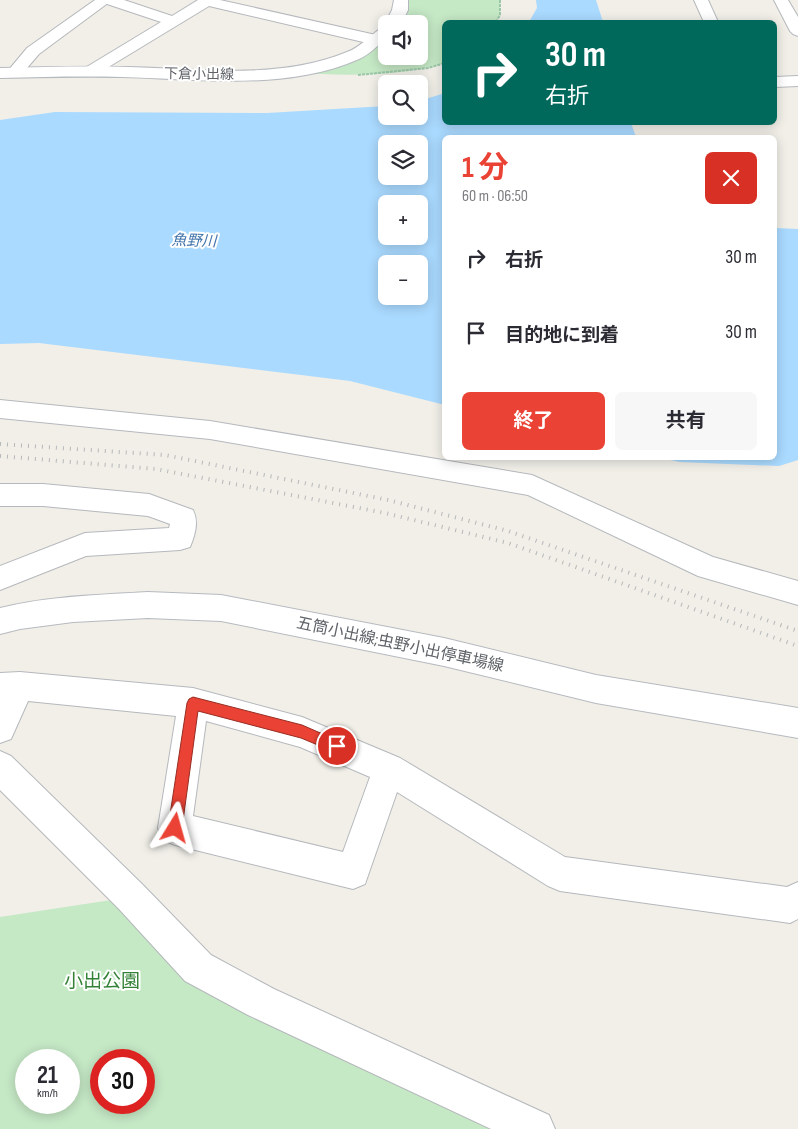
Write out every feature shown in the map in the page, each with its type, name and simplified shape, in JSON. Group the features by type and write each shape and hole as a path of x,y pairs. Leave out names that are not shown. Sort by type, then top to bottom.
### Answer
{"street":[{"path":"8,72 33,50 105,0"},
{"path":"109,0 175,22"},
{"path":"398,15 401,0"},
{"path":"701,0 710,20"},
{"path":"781,0 798,31"},
{"path":"91,70 208,1 234,9 378,35"},
{"name":"下倉小出線","path":"8,72 91,70 219,75 292,73 337,62 355,55 378,38"},
{"path":"777,82 798,81"},
{"path":"0,409 210,430 532,485 708,568 798,593"},
{"path":"0,495 43,495 149,505 184,518 180,539 85,545 0,578"},
{"name":"五筒小出線;虫野小出停車場線","path":"0,621 20,616 73,609 148,605 221,608 444,652 596,689 798,723"},
{"path":"0,728 10,687 193,703 302,732 389,769 560,874 795,904"},
{"path":"193,703 175,828 353,872 389,769"},
{"path":"0,767 124,890 198,968 261,1002 535,1129"}],"path":[{"path":"497,20 500,15 500,0"}],"green space":[{"path":"401,0 500,0 500,15 497,20 442,20 442,64 388,73 350,75 292,73 342,58 378,37 378,65 428,65 428,15 396,15"},
{"name":"小出公園","path":"131,897 198,968 535,1129 0,1129 0,917"}],"water":[{"path":"536,0 596,0 602,20 530,20 537,8"},
{"name":"魚野川","path":"442,94 442,125 632,125 635,135 442,135 442,404 350,381 39,343 0,344 0,120 55,112 267,113 378,106 378,125 428,125 428,98"},
{"path":"777,228 798,229 798,460 779,466 670,460 777,460"}],"railway":[{"path":"0,444 165,455 388,500 508,531 798,631"},
{"path":"0,456 156,469 385,513 508,543 798,646"}],"route":[{"path":"175,828 193,703 302,732 337,746"}]}
